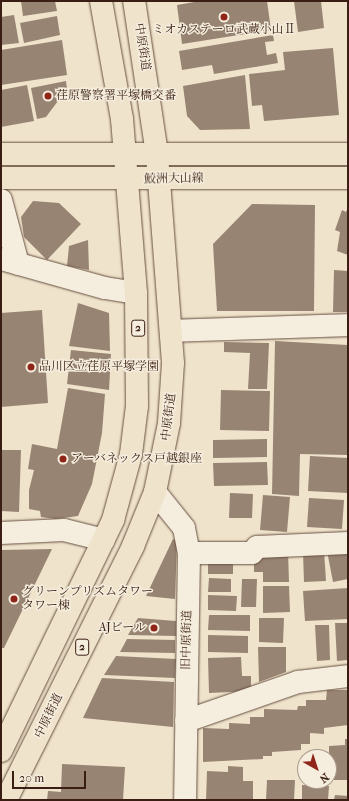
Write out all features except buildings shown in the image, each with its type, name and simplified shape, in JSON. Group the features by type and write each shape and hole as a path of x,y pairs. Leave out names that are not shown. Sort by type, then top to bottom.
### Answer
{"main road":[{"name":"2","path":"1,751 104,540 126,478 137,406 136,293 126,154 101,1"},
{"name":"中原街道","path":"6,800 133,546 155,492 169,423 173,363 157,154 134,1"},
{"name":"鮫洲大山線","path":"1,154 348,154"},
{"name":"鮫洲大山線","path":"1,178 128,180 348,178"}],"street":[{"path":"1,200 9,261 105,288 136,293"},
{"path":"171,331 348,326"},
{"name":"旧中原街道","path":"155,492 184,528 189,553 185,800"},
{"path":"1,533 64,530 104,540"},
{"path":"189,553 252,553 257,547 348,543"},
{"path":"186,722 298,682 348,676"}],"place":[{"name":"ミオカステーロ武蔵小山Ⅱ","path":"224,17"},
{"name":"荏原警察署平塚橋交番","path":"48,96"},
{"name":"品川区立荏原平塚学園","path":"31,367"},
{"name":"アーバネックス戸越銀座","path":"63,459"},
{"name":"グリーンプリズムタワー タワー棟","path":"14,599"},
{"name":"AJビール","path":"154,628"}]}
